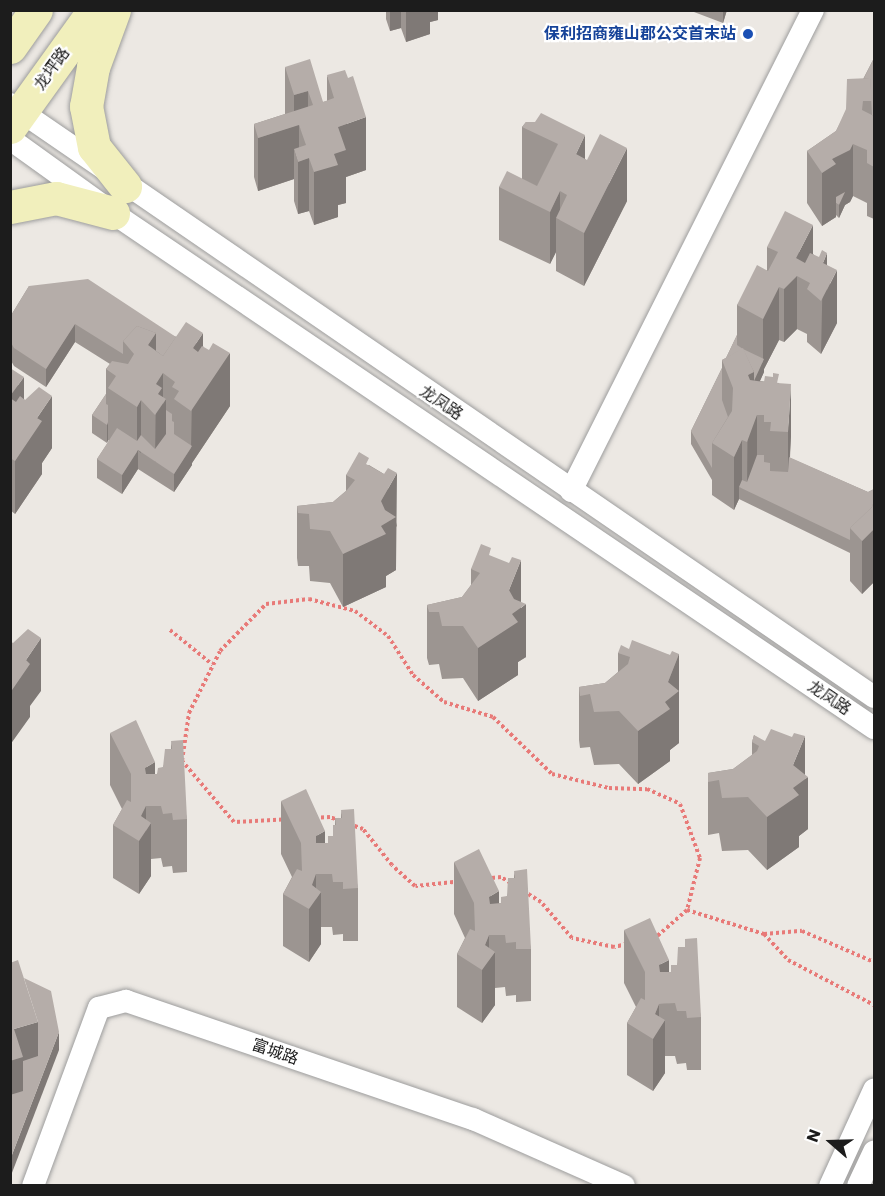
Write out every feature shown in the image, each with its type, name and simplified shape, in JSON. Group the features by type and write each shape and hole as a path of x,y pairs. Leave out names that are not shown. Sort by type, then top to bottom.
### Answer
{"main road":[{"path":"10,47 36,10"},
{"name":"龙坪路","path":"13,121 94,10"},
{"path":"10,207 57,198 119,200 94,147 86,106 93,67 114,10"}],"street":[{"path":"571,491 813,10"},
{"name":"龙凤路","path":"13,121 119,200 874,728"},
{"name":"龙凤路","path":"119,200 571,491 874,697"},
{"name":"富城路","path":"33,1185 99,1008 126,1001 473,1119 624,1185"},
{"path":"830,1185 874,1090"},
{"path":"858,1185 874,1151"}],"path":[{"path":"309,599 355,611 388,636 413,675 444,702 493,717 552,774 609,788 647,789 680,804 700,858 687,910 656,937 614,948 572,938 541,902 501,877 416,886 392,865 363,829 330,817 234,822 182,761 189,712 220,651 266,603 309,599"},
{"path":"170,630 213,665"},
{"path":"687,910 764,934 802,931 874,962"},
{"path":"764,934 788,960 874,1005"}],"building":[{"path":"874,58 874,116 872,115 870,78 864,78"},
{"path":"310,59 323,102 334,98 327,75 345,70 348,78 353,76 366,117 338,127 346,150 334,154 338,165 314,172 309,158 298,162 294,149 306,145 299,125 258,138 254,124 313,105 308,91 294,95 285,67"},
{"path":"870,78 872,101 863,101 862,110 874,116 874,167 867,163 867,150 853,144 850,150 832,159 836,164 822,173 807,151 836,131 846,109 847,79"},
{"path":"541,113 585,135 576,154 587,160 600,134 627,148 584,233 556,218 567,195 560,191 550,212 499,187 507,171 537,186 558,144 522,127 526,122 535,122"},
{"path":"845,192 839,205 836,203 836,197"},
{"path":"785,211 813,225 796,258 805,263 810,253 819,257 822,250 827,253 823,263 837,270 821,301 807,289 810,283 797,276 784,289 779,287 763,319 737,305 757,265 768,271 778,252 767,247"},
{"path":"88,279 176,337 163,356 156,351 156,333 137,326 123,341 123,354 75,324 46,369 14,348 10,341 10,317 29,286"},
{"path":"186,322 203,333 193,348 198,352 202,346 209,350 213,343 230,353 191,411 174,399 179,391 172,387 175,382 163,373 156,384 162,388 158,394 166,399 155,415 141,400 137,407 108,388 116,376 106,369 112,361 128,364 134,354 123,341 137,326 156,333 148,345 163,356"},
{"path":"737,335 737,345 743,349 726,358"},
{"path":"743,348 754,372 748,375 750,380 764,382 765,376 773,377 773,373 779,374 777,383 791,384 788,432 770,431 771,422 764,422 764,415 757,415 747,442 742,440 734,457 712,443 732,411 733,388 722,360"},
{"path":"743,349 764,359 754,381 754,372"},
{"path":"10,368 24,377 10,396"},
{"path":"722,368 722,400 728,417 712,443 712,468 691,431"},
{"path":"39,387 52,396 37,418 42,421 15,461 10,458 10,398 16,402 20,396 25,400"},
{"path":"106,394 108,405 107,425 92,415"},
{"path":"166,410 172,414 174,434 192,446 174,474 138,450 122,475 97,459 117,428 137,441 141,435 155,449 166,434"},
{"path":"359,452 369,458 366,464 384,474 388,468 397,473 381,501 385,510 396,517 381,526 386,534 343,554 330,531 310,529 309,514 298,513 297,506 333,502 347,490 355,480 346,475"},
{"path":"757,455 764,455 764,462 770,463 770,471 788,472 789,457 868,492 874,489 872,507 850,528 850,540 739,487 742,480 747,482"},
{"path":"874,500 874,529 862,541 850,528 872,507"},
{"path":"481,544 491,548 489,555 509,563 512,557 521,560 509,590 514,599 526,604 512,614 518,622 478,648 463,626 442,626 439,612 429,612 427,605 462,597 480,573 471,569"},
{"path":"28,629 41,638 26,660 30,664 10,693 10,641 13,643"},
{"path":"632,640 670,655 672,651 679,654 668,682 679,691 665,702 670,709 638,731 619,711 594,712 590,694 580,696 579,687 605,683 628,664 630,657 618,653 621,645 629,649"},
{"path":"136,720 155,762 145,768 146,774 157,774 158,768 163,767 165,749 172,749 171,741 183,740 187,819 173,820 172,813 163,814 161,806 146,806 141,816 151,823 139,841 113,825 127,800 131,802 131,774 110,733"},
{"path":"771,729 792,737 794,733 805,736 793,765 808,777 793,788 799,795 767,817 748,797 722,798 719,780 708,782 708,773 733,769 757,751 759,746 752,742 754,735 765,741"},
{"path":"306,789 325,831 316,836 316,843 328,843 328,836 333,836 335,818 342,818 341,810 354,809 358,888 343,889 343,882 333,882 332,874 316,874 312,885 321,892 309,909 283,894 297,869 302,871 301,843 281,801"},
{"path":"479,849 499,891 489,897 490,904 501,903 501,897 507,896 508,878 515,878 514,871 527,869 531,949 516,949 516,942 506,943 505,935 489,935 485,945 495,952 482,970 457,954 470,929 475,931 474,903 454,862"},
{"path":"650,918 669,960 659,965 660,972 671,972 671,965 677,965 678,947 685,947 685,939 697,938 701,1017 687,1018 686,1011 677,1011 675,1003 659,1004 655,1014 665,1020 653,1039 627,1023 641,998 645,1000 645,972 624,930"},
{"path":"18,960 38,1022 14,1029 23,1057 10,1061 10,963"},
{"path":"24,978 51,991 59,1032 10,1160 10,1095 23,1091 23,1061 38,1056 38,1022"}],"place":[{"name":"保利招商雍山郡公交首末站","path":"748,34"}]}
